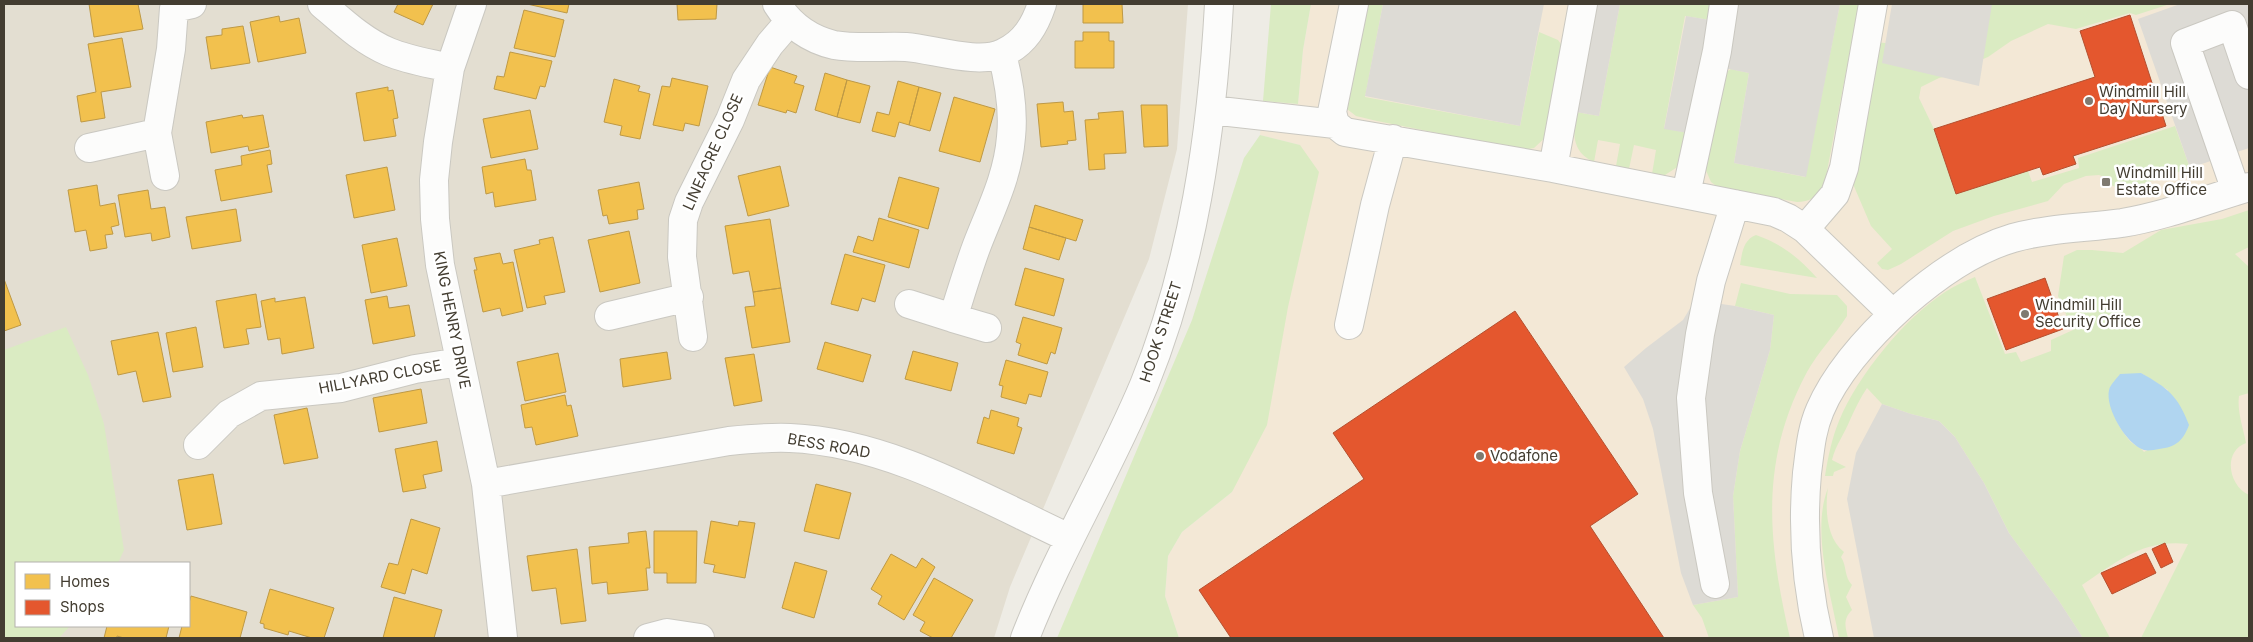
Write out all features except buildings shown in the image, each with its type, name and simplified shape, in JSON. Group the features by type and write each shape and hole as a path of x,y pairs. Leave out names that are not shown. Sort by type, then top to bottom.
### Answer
{"street":[{"path":"322,4 351,29 388,52 409,59 450,68"},
{"name":"KING HENRY DRIVE","path":"472,4 450,68 434,180 435,218 440,265 486,484 503,638"},
{"path":"953,318 977,245 1001,188 1008,154 1011,137 1011,98 1002,54 1028,33 1036,22 1042,4"},
{"name":"HOOK STREET","path":"1025,638 1069,538 1125,428 1158,347 1174,299 1198,190 1211,110 1220,4"},
{"path":"1335,124 1332,112 1354,4"},
{"path":"1553,168 1583,4"},
{"path":"1686,194 1717,51 1724,4"},
{"path":"1805,229 1835,194 1844,168 1873,4"},
{"path":"165,176 157,133 179,5"},
{"name":"LINEACRE CLOSE","path":"694,337 682,257 683,220 689,202 730,120 746,80 770,44 783,13 809,35 833,44 908,48 983,57 1002,54"},
{"path":"1819,638 1806,570 1804,524 1811,438 1827,396 1851,360 1893,314 1933,279 1973,255 2012,238 2048,231 2151,217 2242,189 2185,43 2232,25 2249,75"},
{"path":"1211,110 1335,124 1345,132 1553,168 1774,212 1805,229 1893,314"},
{"path":"89,148 157,133"},
{"path":"1349,325 1375,205 1392,139"},
{"path":"1715,584 1698,493 1691,398 1700,334 1711,281 1735,204"},
{"path":"609,316 688,297"},
{"path":"909,304 987,328"},
{"name":"HILLYARD CLOSE","path":"198,445 229,414 262,396 341,388 415,369 460,362"},
{"name":"BESS ROAD","path":"486,484 729,441 791,438 860,449 914,467 1069,538"},
{"path":"648,638 667,633 700,638"}],"shaded area":[{"path":"4,4 1188,4 1177,149 1149,259 1010,587 994,638 4,638"},
{"path":"1311,4 2249,4 2249,638 1179,638 1165,596 1168,556 1182,532 1232,492 1300,145 1260,135 1263,101 1298,104 1303,50"},
{"path":"1383,4 1544,4 1520,126 1365,96"},
{"path":"1595,4 1620,4 1599,116 1576,112"},
{"path":"1733,4 1840,4 1806,177 1734,163 1749,73 1724,68"},
{"path":"1892,4 1992,4 1979,86 1882,63"},
{"path":"2180,4 2249,4 2249,148 2190,168 2138,19"},
{"path":"1686,16 1710,20 1688,133 1664,129"},
{"path":"1695,300 1735,306 1774,315 1770,350 1740,451 1733,496 1738,597 1693,605 1681,573 1653,429 1643,399 1624,367 1683,320"},
{"path":"1882,404 1939,421 1955,437 1984,483 2009,533 2059,601 2083,638 1874,638 1847,499 1856,453"}],"green space":[{"path":"1271,4 1311,4 1303,50 1298,104 1263,101"},
{"path":"1362,4 1383,4 1365,97 1520,126 1539,32 1558,40 1563,47 1548,135 1534,148 1523,150 1356,116 1347,109 1343,98"},
{"path":"1620,4 1713,4 1710,20 1685,16 1664,128 1688,133 1679,166 1665,175 1652,174 1656,150 1634,145 1629,169 1616,166 1620,144 1598,140 1594,162 1581,153 1575,141 1576,112 1599,116"},
{"path":"1840,4 1859,4 1824,187 1819,194 1812,198 1797,202 1719,188 1711,182 1704,166 1722,75 1731,69 1749,73 1734,163 1805,177"},
{"path":"1981,4 2170,4 2136,15 2130,13 2076,29 2048,24 2011,41 1960,73 1939,78 1921,87 1919,98 1934,129 1956,194 2028,171 2032,182 2079,168 2078,158 2175,126 2190,168 2133,187 2118,188 2099,175 2086,176 2064,184 2048,201 1994,216 1953,231 1901,264 1888,270 1882,269 1877,263 1892,249 1871,226 1853,184 1874,42 1897,44"},
{"path":"1260,135 1300,145 1319,172 1288,307 1267,425 1232,492 1182,532 1168,556 1165,596 1179,638 1057,638 1192,320 1244,158"},
{"path":"2249,210 2249,247 2235,254 2249,267 2249,393 2239,396 2240,414 2246,443 2238,447 2231,461 2231,469 2237,484 2242,491 2249,495 2249,638 2141,638 2188,544 2172,543 2144,548 2119,560 2082,585 2110,638 2083,638 2059,601 2009,533 1984,483 1955,437 1939,421 1882,404 1867,388 1838,444 1832,460 1846,467 1834,472 1833,476 1825,476 1830,448 1839,421 1858,385 1898,333 1929,303 1945,292 1975,277 2005,354 2016,352 2021,362 2051,351 2051,340 2073,330 2058,296 2064,256 2077,250 2123,253 2161,230 2222,219","holes":["2141,373 2168,390 2155,446 2144,452 2129,440 2117,422 2112,410 2109,389"]},
{"path":"1756,235 1790,252 1817,278 1740,265 1748,240"},
{"path":"1741,283 1790,294 1837,295 1847,306 1847,316 1811,365 1792,405 1781,438 1775,470 1772,503 1773,536 1782,603 1790,638 1709,638 1702,618 1693,605 1738,597 1733,496 1740,451 1770,350 1774,315 1735,306"},
{"path":"66,327 88,375 104,424 124,550 118,562 15,562 15,627 69,627 59,638 4,638 4,350"},
{"path":"1828,488 1827,513 1830,531 1833,539 1844,552 1841,557 1849,582 1852,585 1846,597 1852,610 1847,616 1846,623 1848,638 1839,638 1824,563 1821,523 1823,505"}],"water":[{"path":"2141,373 2158,383 2171,394 2181,407 2189,425 2181,439 2170,447 2144,450 2137,446 2124,433 2110,406 2109,390 2120,374"}],"place":[{"name":"Windmill Hill Day Nursery","path":"2089,101"},
{"name":"Windmill Hill Estate Office","path":"2106,182"},
{"name":"Windmill Hill Security Office","path":"2025,314"},
{"name":"Vodafone","path":"1480,456"}]}
